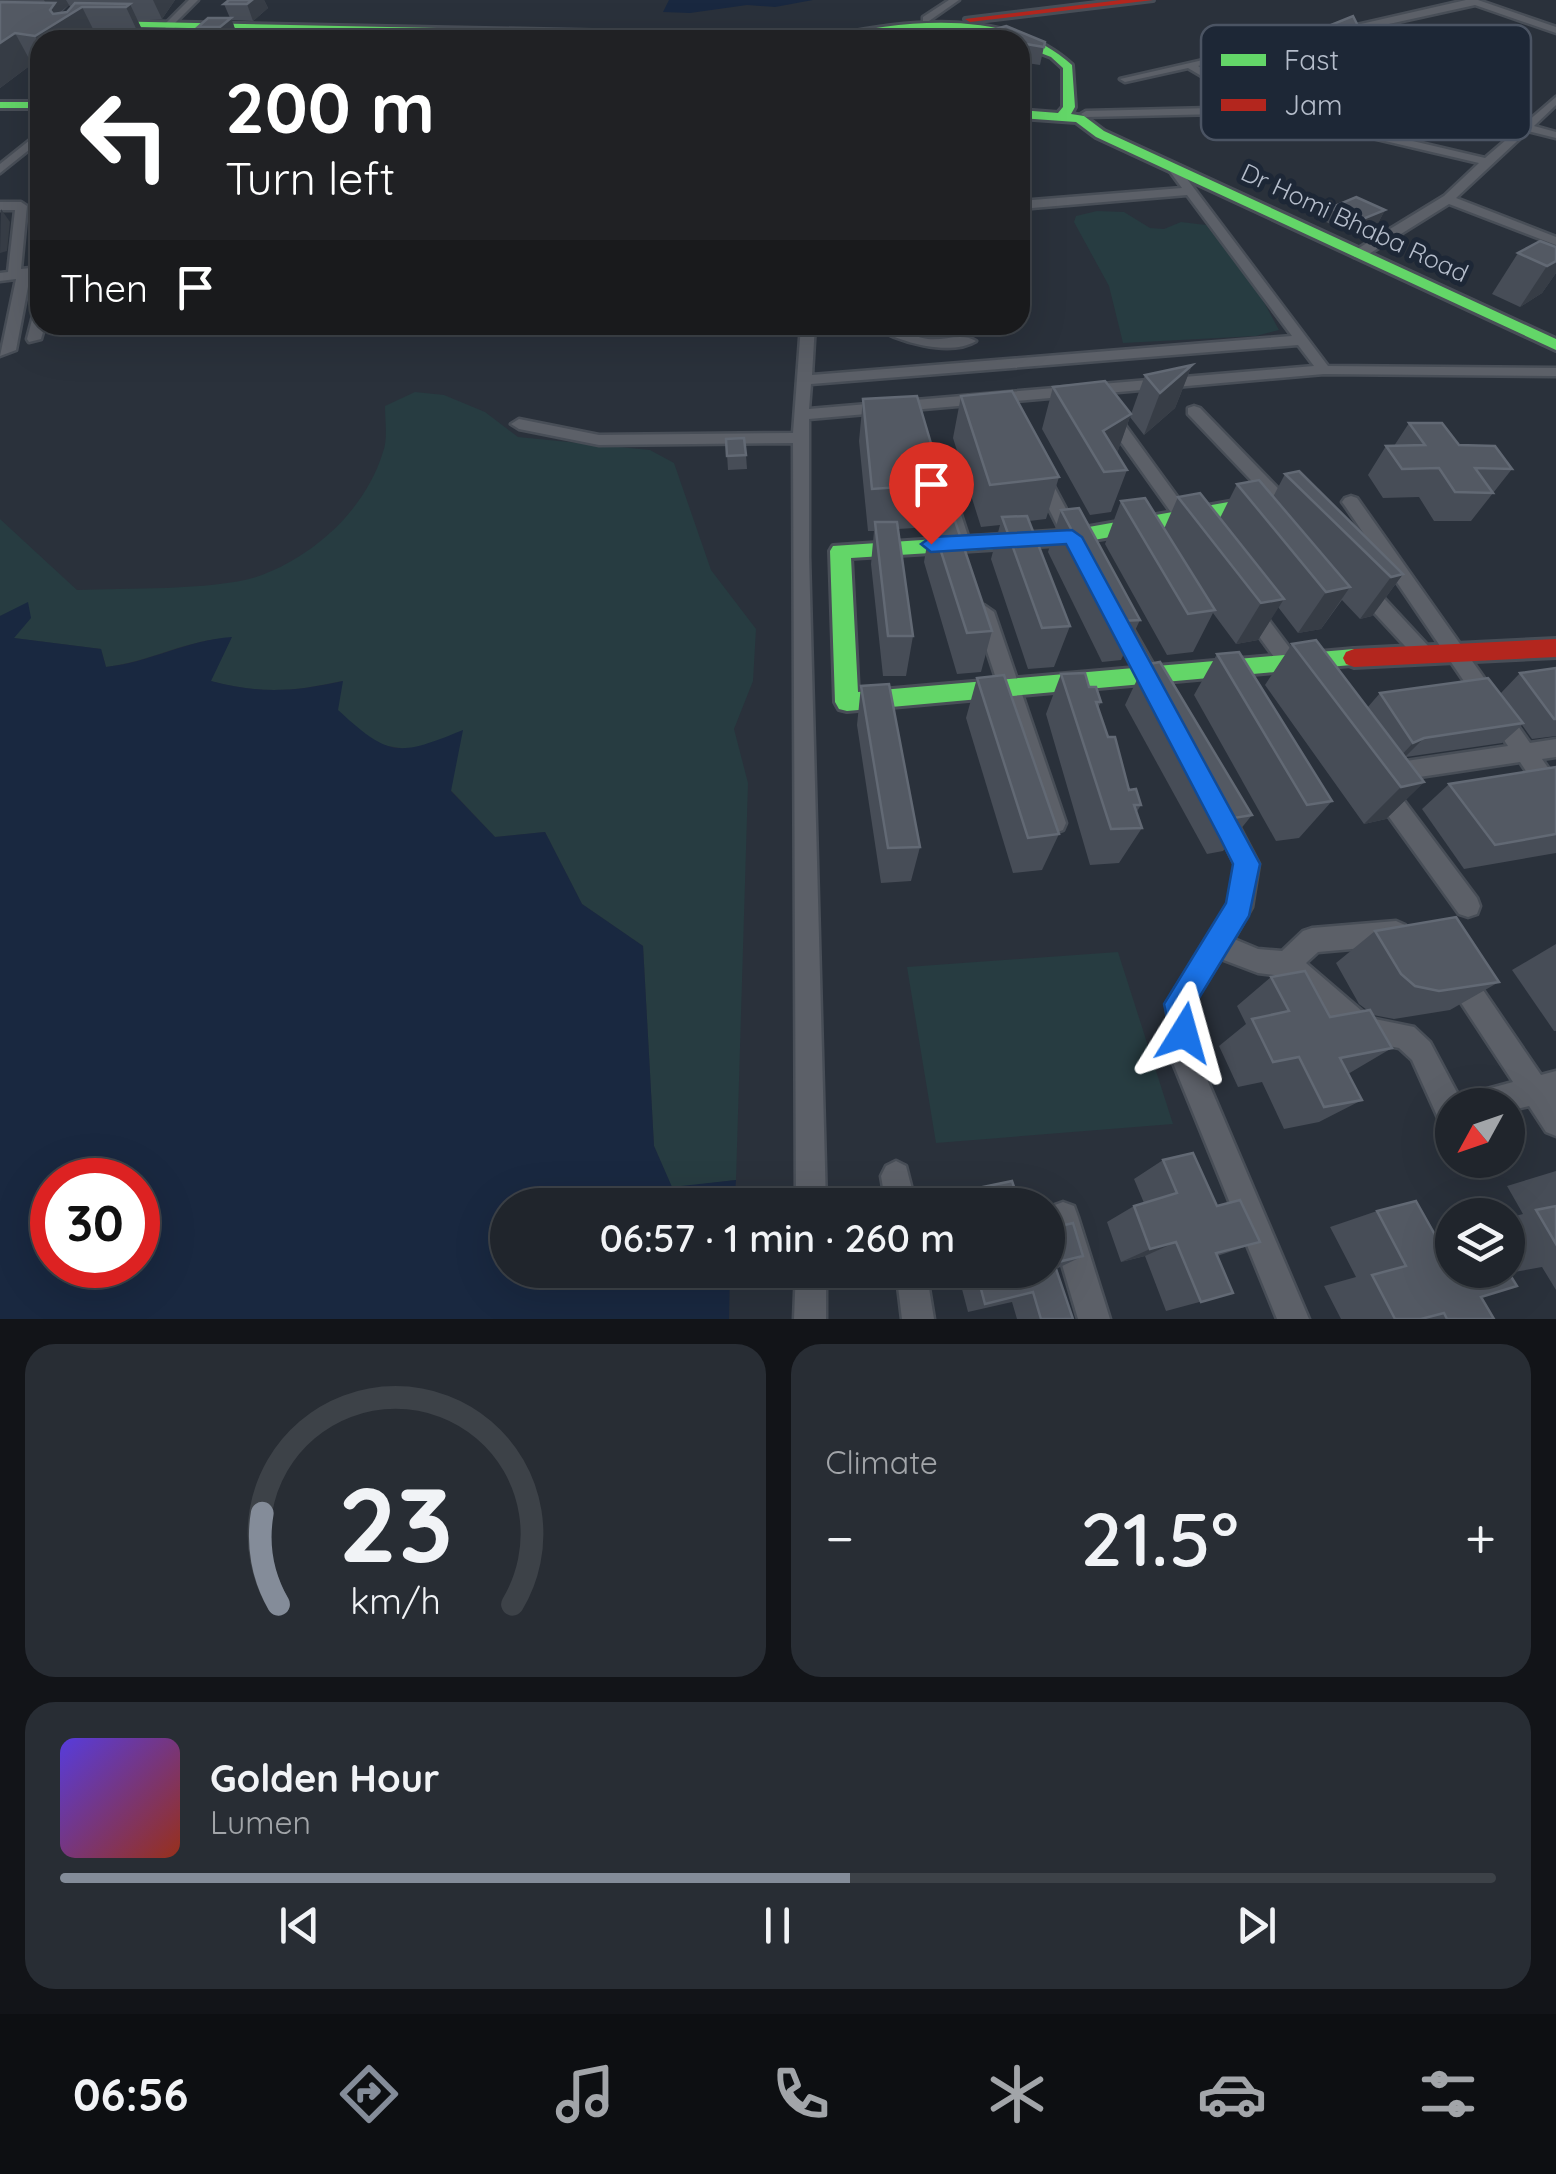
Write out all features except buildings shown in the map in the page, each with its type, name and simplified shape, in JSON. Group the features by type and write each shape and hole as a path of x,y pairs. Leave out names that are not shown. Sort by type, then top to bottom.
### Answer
{"street":[{"path":"175,30 194,0"},
{"path":"874,30 956,10 1148,0"},
{"path":"1366,25 1472,1 1556,30"},
{"path":"956,10 998,30"},
{"path":"73,24 140,30"},
{"path":"1030,45 1064,60 1076,114"},
{"path":"1125,79 1201,63"},
{"path":"1190,65 1201,72"},
{"path":"1531,122 1556,100"},
{"path":"0,102 30,102"},
{"path":"1030,113 1201,111"},
{"name":"Dr Homi Bhaba Road","path":"1076,114 1100,134 1174,169 1552,339"},
{"path":"1531,128 1556,135"},
{"path":"1394,140 1487,162"},
{"path":"1360,254 1448,198 1511,140"},
{"path":"0,170 30,144"},
{"path":"1174,169 1324,370"},
{"path":"1030,204 1190,191"},
{"path":"1448,198 1556,241"},
{"path":"0,206 30,205"},
{"path":"21,206 22,233 14,271 24,274"},
{"path":"22,233 30,232"},
{"path":"0,277 30,273"},
{"path":"0,352 10,350 24,274"},
{"path":"807,335 800,556 812,1188"},
{"path":"905,335 925,343 959,335"},
{"path":"967,335 970,367"},
{"path":"805,380 1300,340"},
{"path":"519,424 599,440 802,426 916,408 1217,376 1324,370 1556,372"},
{"path":"1194,410 1306,528"},
{"path":"1118,428 1207,550"},
{"path":"932,448 964,552"},
{"path":"1029,453 1077,546"},
{"path":"1279,500 1184,518 1077,546 964,552 840,551 847,702 1288,661 1556,648"},
{"path":"1351,502 1556,797"},
{"path":"1345,570 1424,654"},
{"path":"1101,588 1166,709"},
{"path":"979,598 1056,823"},
{"path":"1242,598 1310,692"},
{"path":"1406,770 1556,748"},
{"path":"1366,768 1468,906"},
{"path":"1211,795 1247,864 1240,907 1179,1004 1188,1063 1293,1319"},
{"path":"1287,964 1312,940 1433,939 1546,1089 1556,1122"},
{"path":"1216,945 1258,961 1287,964 1364,1030 1406,1036 1421,1051 1439,1088"},
{"path":"1065,1224 1094,1319"},
{"path":"810,1319 811,1288"},
{"path":"914,1288 918,1319"}],"green space":[{"path":"1097,211 1124,212 1150,228 1164,229 1181,222 1206,225 1254,284 1279,330 1256,336 1123,343 1109,286 1074,222 1076,216"},
{"path":"415,392 444,395 485,412 518,437 650,450 674,463 711,570 756,629 753,681 734,729 748,783 736,1180 672,1188 654,1146 643,946 582,904 545,832 495,837 413,750 375,744 337,710 342,681 276,690 210,681 231,638 199,642 106,667 101,649 13,638 28,603 0,616 0,519 77,590 222,584 282,566 337,527 365,492 383,452 385,406"},
{"path":"1118,952 1173,1124 936,1143 907,967"}],"water":[{"path":"669,0 813,0 775,7 747,5 690,13 663,12"},
{"path":"28,602 31,618 14,638 101,649 106,667 232,637 211,681 277,690 343,681 338,710 370,737 396,748 424,745 463,730 451,791 495,837 545,832 582,904 643,946 654,1146 672,1187 736,1180 735,1188 490,1188 490,1288 730,1288 729,1319 0,1319 0,616"}],"traffic: fast":[{"path":"101,24 393,30"},
{"path":"876,30 925,24 983,30"},
{"path":"1030,45 1055,55 1068,67 1069,107 1064,113 1067,117 1080,119 1100,134 1556,345"},
{"path":"0,105 30,105"},
{"path":"1030,115 1071,118"},
{"path":"1262,503 1072,537 840,551 847,702 1354,658"}],"traffic: jam":[{"path":"970,19 1148,0"},
{"path":"1354,658 1556,648"}],"route":[{"path":"931,544 1072,537 1231,832 1247,864 1240,907 1179,1004 1184,1033"}]}
